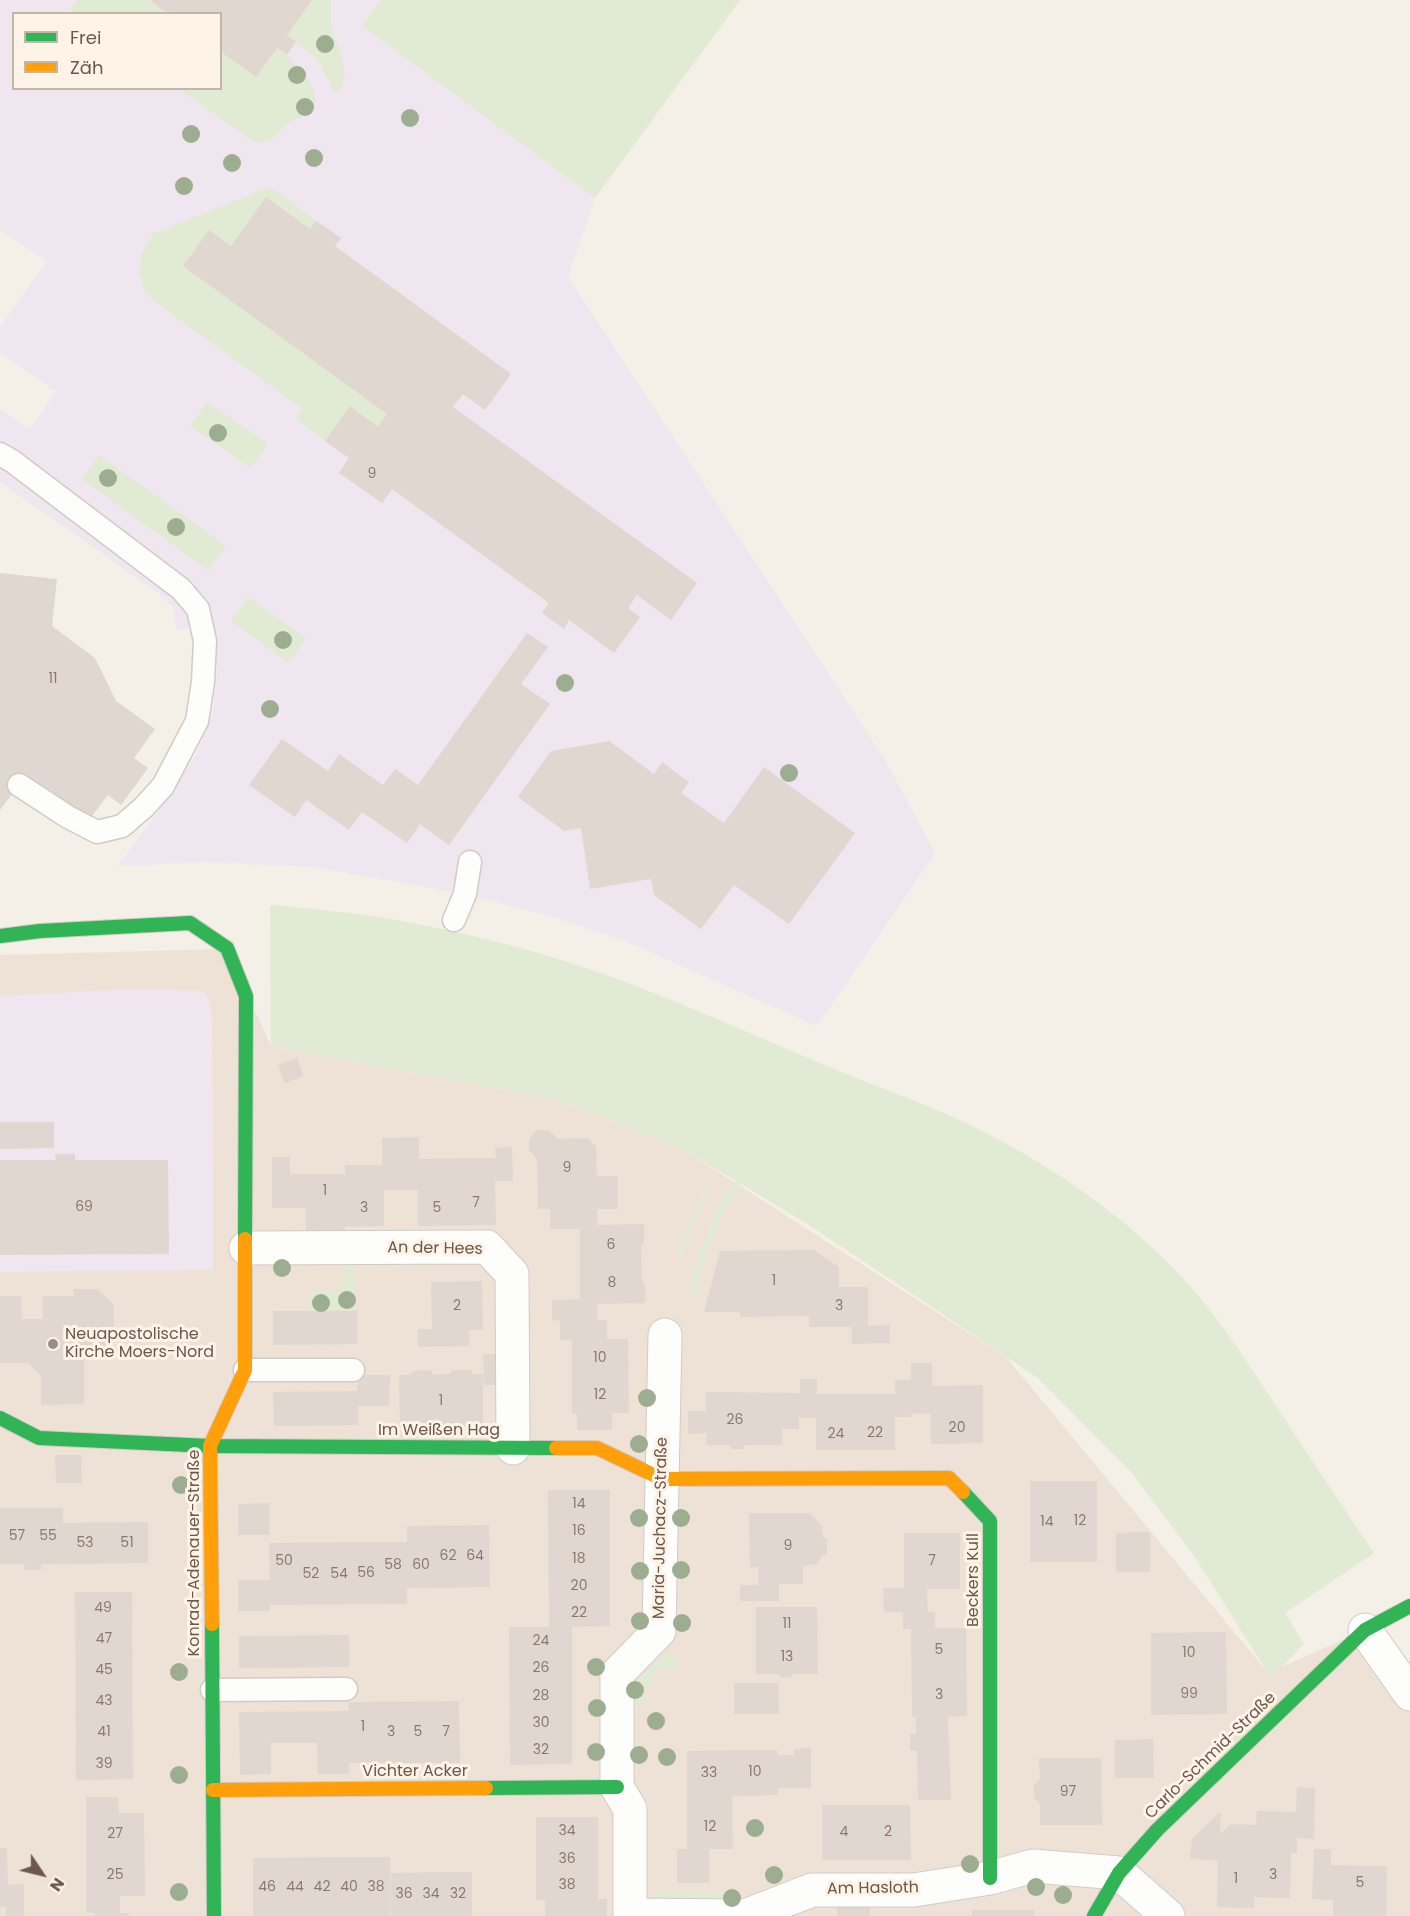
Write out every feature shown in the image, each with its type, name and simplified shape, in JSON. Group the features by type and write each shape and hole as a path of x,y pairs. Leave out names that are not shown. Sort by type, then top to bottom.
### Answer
{"street":[{"name":"Konrad-Adenauer-Straße","path":"0,936 40,931 190,923 226,948 246,996 245,1370 210,1446 214,1916"},
{"name":"An der Hees","path":"246,1248 487,1247 512,1274 513,1448"},
{"name":"Maria-Juchacz-Straße","path":"630,1916 630,1809 617,1787 617,1674 658,1631 665,1335"},
{"name":"Im Weißen Hag","path":"0,1418 39,1438 210,1446 597,1448 662,1479"},
{"name":"Beckers Kull","path":"662,1479 949,1478 990,1521 990,1878"},
{"name":"Carlo-Schmid-Straße","path":"1094,1916 1119,1873 1157,1830 1365,1630 1410,1606"},
{"path":"1365,1630 1410,1694"},
{"name":"Vichter Acker","path":"213,1790 617,1787"},
{"name":"Am Hasloth","path":"630,1916 745,1916 812,1890 914,1890 990,1878 1033,1866 1119,1873"},
{"path":"1119,1873 1168,1916"}],"lane":[{"path":"0,454 181,589 198,609 205,640 197,721 163,786 122,826 97,832 68,817 19,785"},
{"path":"454,920 465,894 470,862"},
{"path":"245,1370 353,1370"},
{"path":"212,1690 346,1689"}],"shaded area":[{"path":"0,0 381,0 362,26 595,198 568,277 885,760 935,853 817,1026 625,941 550,916 465,894 313,867 204,862 118,866 198,752 213,710 217,670 215,651 202,626 177,630 173,607 157,592 0,482 0,409 30,429 56,392 0,352 0,327 47,261 0,230"},
{"path":"227,949 271,1046 561,1100 684,1150 1006,1357 1268,1673 1365,1630 1410,1706 1410,1916 0,1916 0,955"},
{"path":"131,989 203,991 209,1001 212,1020 213,1270 0,1272 0,996"}],"green space":[{"path":"77,0 150,0 167,12 72,12 70,10"},
{"path":"312,0 331,0 332,30 344,73 341,88 335,93 318,60 287,35"},
{"path":"381,0 740,0 595,198 362,26"},
{"path":"277,48 311,83 315,101 312,108 268,141 254,142 180,90 222,90 222,51"},
{"path":"267,188 275,190 316,221 310,229 266,197 231,246 209,230 183,266 387,414 378,427 350,407 325,441 296,419 303,409 151,299 143,286 139,273 142,252 153,234"},
{"path":"207,402 268,444 251,468 190,426"},
{"path":"99,455 226,546 208,570 82,479"},
{"path":"248,597 306,638 289,663 231,621"},
{"path":"279,905 372,916 437,928 515,947 592,970 932,1108 964,1122 1029,1157 1122,1221 1150,1245 1190,1287 1245,1358 1374,1553 1285,1613 1304,1644 1271,1678 1193,1554 1131,1472 1038,1378 809,1225 741,1184 712,1240 694,1300 690,1288 708,1230 719,1205 736,1181 684,1150 561,1100 271,1046 270,906"},
{"path":"706,1185 711,1186 699,1208 682,1256 677,1255 691,1218"},
{"path":"344,1259 356,1261 356,1310 310,1311 309,1290 342,1292"},
{"path":"664,1655 675,1655 675,1671 670,1671 670,1667 661,1667 651,1677 653,1680 646,1688 645,1703 631,1704 630,1688"},
{"path":"652,1892 741,1893 741,1900 657,1900"}],"building":[{"path":"150,0 312,0 287,35 296,42 287,55 277,48 256,77 222,52 222,12 165,12"},
{"path":"266,197 310,229 316,221 341,238 335,246 511,374 485,410 463,394 453,407 697,583 671,620 637,595 628,608 640,617 614,653 569,620 564,629 542,613 549,603 392,489 382,503 339,473 349,458 325,441 350,406 378,427 387,414 183,266 209,230 231,246"},
{"path":"0,573 57,579 52,626 95,658 116,701 155,729 134,758 148,768 121,805 108,795 89,820 46,788 19,785 0,810"},
{"path":"527,633 548,647 521,684 550,704 449,845 420,824 407,843 362,812 349,830 306,800 295,817 249,785 282,739 328,771 339,754 383,785 395,769 418,785"},
{"path":"609,741 654,774 662,762 689,782 681,793 724,823 764,767 855,833 789,924 734,885 701,929 654,895 651,879 590,889 581,828 564,831 518,797 551,751"},
{"path":"297,1058 303,1076 285,1083 278,1065"},
{"path":"0,1122 54,1122 54,1148 0,1149"},
{"path":"537,1130 549,1130 558,1139 588,1138 596,1147 597,1176 618,1176 618,1209 597,1209 597,1225 644,1224 644,1244 641,1246 645,1303 597,1304 597,1320 607,1320 607,1339 628,1339 629,1413 612,1413 612,1430 577,1430 577,1414 572,1414 572,1340 560,1340 560,1320 552,1321 552,1300 580,1299 580,1229 550,1229 550,1209 538,1209 537,1159 529,1150 529,1139"},
{"path":"419,1137 419,1159 496,1158 495,1148 512,1147 513,1181 495,1181 496,1225 418,1226 418,1190 384,1190 384,1226 345,1227 345,1235 306,1235 306,1208 272,1208 272,1157 290,1157 290,1174 345,1174 345,1165 382,1165 382,1138"},
{"path":"55,1154 75,1154 75,1160 168,1160 169,1254 0,1255 0,1160 56,1160"},
{"path":"814,1250 839,1267 839,1287 868,1287 868,1326 890,1325 890,1343 852,1344 852,1327 809,1327 809,1316 740,1317 740,1312 704,1312 720,1251"},
{"path":"482,1281 483,1330 469,1330 469,1346 418,1347 418,1329 432,1329 431,1282"},
{"name":"Neuapostolische Kirche Moers-Nord","path":"73,1289 98,1289 114,1305 114,1329 107,1329 107,1359 84,1359 84,1404 41,1405 41,1376 28,1363 0,1363 0,1296 21,1296 22,1319 43,1319 43,1296 74,1296"},
{"path":"273,1311 357,1311 357,1344 273,1345"},
{"path":"483,1354 499,1354 499,1385 484,1385"},
{"path":"911,1363 932,1363 932,1386 983,1385 983,1443 931,1444 931,1413 895,1417 895,1450 816,1450 816,1418 799,1418 799,1429 782,1429 782,1445 745,1445 744,1449 731,1449 731,1445 706,1445 707,1433 688,1434 688,1411 706,1411 706,1392 800,1393 800,1379 817,1379 817,1394 895,1394 895,1380 911,1380"},
{"path":"432,1370 432,1375 449,1374 453,1370 472,1370 472,1374 483,1374 483,1427 400,1428 399,1375"},
{"path":"358,1375 390,1375 389,1406 358,1406 358,1425 274,1426 273,1392 357,1391"},
{"path":"55,1455 81,1455 82,1483 56,1483"},
{"path":"1030,1481 1097,1481 1097,1562 1030,1562"},
{"path":"548,1490 610,1490 610,1626 572,1627 572,1764 510,1765 509,1627 549,1627"},
{"path":"269,1503 269,1535 238,1535 238,1504"},
{"path":"0,1508 63,1508 63,1523 148,1522 148,1563 41,1564 41,1570 25,1570 24,1564 0,1564"},
{"path":"749,1513 810,1513 822,1526 823,1538 827,1538 827,1555 822,1555 817,1564 803,1566 803,1584 779,1584 779,1601 740,1601 740,1585 758,1585 758,1567 750,1567"},
{"path":"489,1525 490,1587 407,1588 407,1604 270,1605 270,1611 238,1611 238,1580 270,1580 269,1543 407,1542 407,1526"},
{"path":"1150,1532 1150,1572 1116,1572 1116,1533"},
{"path":"904,1533 960,1533 960,1589 927,1589 928,1612 935,1612 935,1628 966,1628 967,1716 948,1717 951,1800 918,1800 917,1751 910,1750 910,1734 916,1734 916,1717 912,1717 911,1629 903,1629 903,1612 884,1612 883,1588 904,1588"},
{"path":"75,1592 132,1592 133,1779 76,1780"},
{"path":"756,1607 817,1607 818,1674 793,1674 790,1677 781,1677 778,1674 756,1674"},
{"path":"1226,1632 1227,1714 1151,1715 1151,1633"},
{"path":"349,1635 349,1667 239,1668 239,1636"},
{"path":"734,1683 778,1683 779,1714 734,1714"},
{"path":"459,1701 460,1763 349,1763 349,1774 318,1774 317,1743 271,1743 271,1774 240,1775 239,1712 349,1711 348,1702"},
{"path":"1153,1739 1154,1778 1115,1778 1115,1740"},
{"path":"811,1748 811,1788 778,1788 778,1795 732,1796 733,1849 709,1849 709,1883 677,1883 677,1849 687,1849 687,1751 777,1750 778,1755 794,1755 794,1749"},
{"path":"1039,1758 1101,1758 1102,1825 1040,1825 1040,1804 1034,1798 1034,1785 1040,1779"},
{"path":"1297,1787 1315,1788 1314,1839 1297,1838 1297,1853 1291,1853 1290,1898 1254,1897 1254,1908 1217,1907 1218,1860 1190,1859 1192,1839 1219,1813 1221,1814 1220,1834 1231,1824 1256,1825 1257,1811 1296,1812"},
{"path":"86,1797 118,1797 119,1813 144,1813 145,1896 120,1896 120,1913 129,1913 129,1916 95,1916 95,1913 86,1912"},
{"path":"822,1805 910,1805 911,1860 822,1860"},
{"path":"536,1817 598,1817 598,1899 607,1899 607,1916 545,1916 545,1900 536,1900"},
{"path":"0,1848 7,1848 8,1885 24,1884 24,1916 6,1916 6,1907 0,1907"},
{"path":"1314,1849 1331,1849 1331,1865 1387,1866 1386,1916 1333,1916 1333,1900 1312,1899"},
{"path":"390,1857 390,1916 253,1916 253,1858"},
{"path":"472,1872 472,1916 391,1916 391,1873"},
{"path":"870,1902 870,1916 837,1916 837,1903"},
{"path":"972,1910 1034,1910 1034,1916 972,1916"}],"traffic: fast":[{"path":"0,936 40,931 190,923 227,948 246,996 245,1239"},
{"path":"0,1418 39,1438 210,1446 556,1448"},
{"path":"963,1492 990,1521 990,1878"},
{"path":"1094,1916 1119,1873 1157,1830 1365,1630 1410,1606"},
{"path":"212,1624 214,1916"},
{"path":"486,1788 617,1787"}],"traffic: slow":[{"path":"212,1624 210,1446 245,1370 245,1239"},
{"path":"556,1448 597,1448 662,1479 949,1478 963,1492"},
{"path":"213,1790 486,1788"}],"place":[{"name":"Neuapostolische Kirche Moers-Nord","path":"53,1344"}]}
